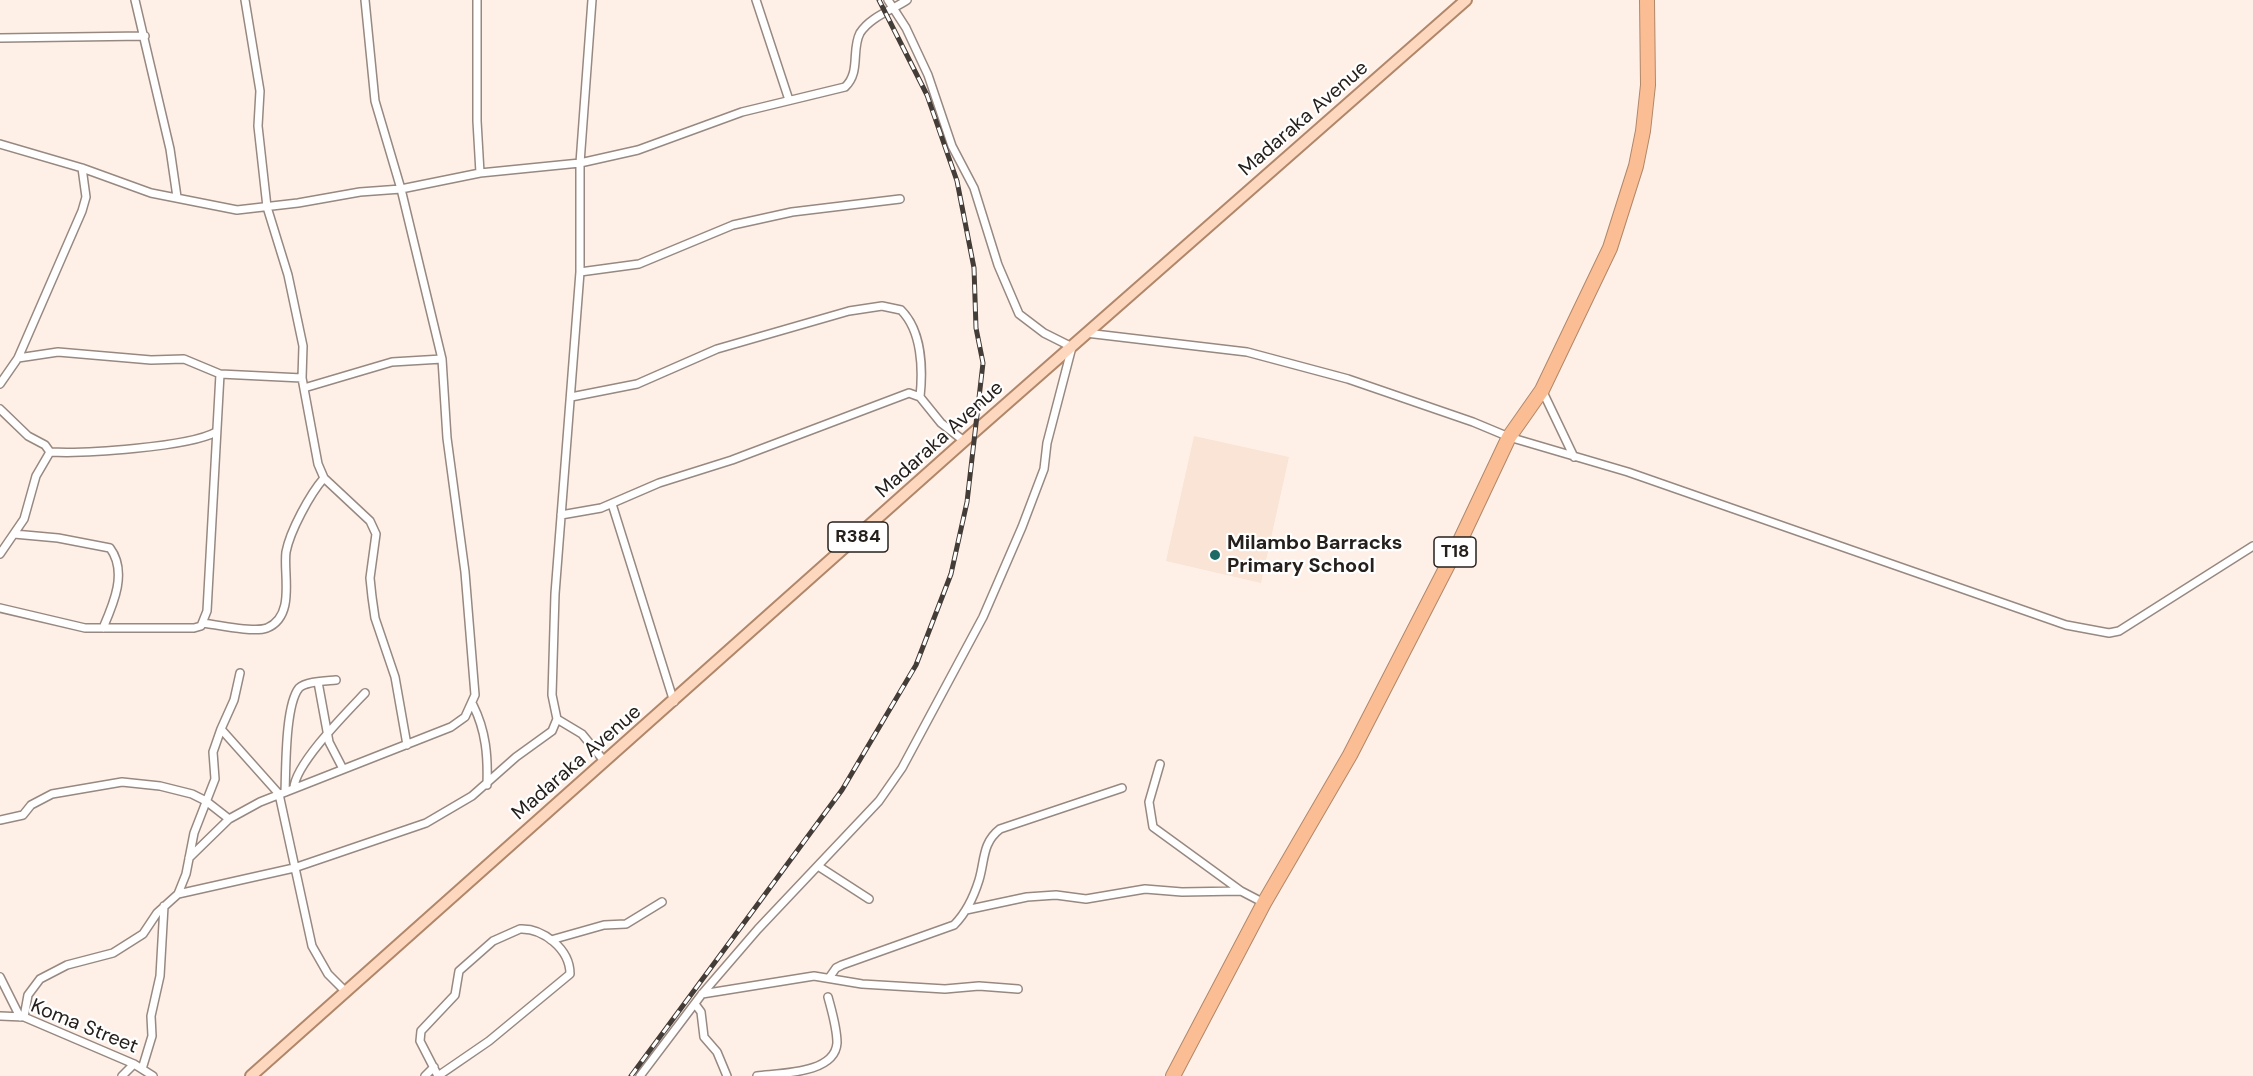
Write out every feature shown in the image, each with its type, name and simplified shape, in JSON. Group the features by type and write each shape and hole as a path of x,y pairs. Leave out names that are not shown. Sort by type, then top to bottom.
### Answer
{"highway":[{"name":"T18","path":"1173,1076 1264,903 1350,755 1459,543 1509,437 1542,390 1610,248 1636,166 1647,85 1647,0"}],"main road":[{"name":"Madaraka Avenue","path":"250,1076 674,702 1086,333 1466,0"}],"street":[{"path":"135,0 170,149 177,197"},
{"path":"245,0 260,91 258,126 267,207 288,275 303,346 302,378 318,464 324,478 370,521 376,534 370,578 375,618 395,678 407,745"},
{"path":"189,858 229,819 294,788 451,727 465,717 473,705 475,695 465,572 447,438 442,359 423,290 401,189 375,100 365,0"},
{"path":"477,0 475,33 480,173"},
{"path":"22,1017 28,995 40,979 67,965 113,953 143,934 164,906 178,894 294,868 426,823 452,810 487,784 516,757 552,731 557,719 552,695 553,650 580,272 580,163 592,0"},
{"path":"756,0 789,100"},
{"path":"640,1076 702,994 758,929 879,801 895,779 932,717 960,656 983,617 1044,469 1047,443 1072,347 1044,333 1019,314 998,265 974,188 952,146 928,75 906,28 888,0"},
{"path":"0,144 82,168 119,183 237,210 360,192 401,189 480,173 580,163 639,150 742,112 837,90 849,84 854,75 860,34 876,18 907,0"},
{"path":"0,38 144,36"},
{"path":"0,384 18,358 82,212 86,196 82,168"},
{"path":"580,272 639,264 733,225 792,212 900,199"},
{"path":"571,397 637,384 717,349 849,311 882,306 902,310 914,327 920,361 920,396"},
{"path":"1086,333 1247,352 1302,365 1397,394 1509,437 1639,475 2066,625 2109,633 2127,627 2253,546"},
{"path":"18,358 58,352 151,360 184,359 220,374 302,378"},
{"path":"304,388 392,362 442,359"},
{"path":"203,623 207,611 220,374"},
{"path":"1542,390 1574,457"},
{"path":"561,515 612,504 659,483 732,460 903,394 920,396 941,423 964,441"},
{"path":"0,409 28,436 45,446 50,452"},
{"path":"50,452 87,452 192,441 216,432"},
{"path":"0,554 24,519 39,469 50,452"},
{"path":"0,608 64,625 103,628 194,628 203,623 262,629 274,623 286,602 286,550 309,500 324,478"},
{"path":"612,504 674,702"},
{"path":"14,534 58,538 110,548 116,560 118,585 103,628"},
{"path":"178,894 206,801 215,779 213,752 234,700 240,673"},
{"path":"336,680 318,682 299,689 292,706 282,793 294,868 312,946 328,974 345,991"},
{"path":"318,682 331,748 343,769"},
{"path":"294,788 296,778 327,733 365,693"},
{"path":"473,705 482,726 486,745 487,784"},
{"path":"557,719 582,734 605,762"},
{"path":"221,729 282,793"},
{"path":"1160,764 1149,802 1153,827 1241,891 1264,903"},
{"path":"0,820 20,816 36,801 59,792 122,782 171,788 206,801 229,819"},
{"path":"829,978 842,965 954,925 966,910 979,880 986,844 991,836 1000,830 1122,788"},
{"path":"818,866 869,899"},
{"path":"966,910 1042,895 1086,899 1145,889 1182,892 1241,891"},
{"path":"551,940 604,925 626,924 662,902"},
{"path":"142,1069 152,1036 151,1016 160,976 164,906"},
{"path":"520,929 532,930 551,940 569,963 567,978 489,1041 439,1076 420,1041 421,1031 455,995 459,971 485,947 520,929"},
{"path":"702,994 804,976 862,984 945,989 979,986 1018,989"},
{"path":"0,977 22,1017"},
{"path":"757,1076 818,1067 829,1062 837,1046 828,997"},
{"path":"695,1004 701,1012 704,1037 717,1052 727,1076"},
{"name":"Koma Street","path":"0,1016 22,1017 134,1064 153,1076"},
{"path":"122,1076 134,1064"},
{"path":"424,1076 434,1067"}],"shaded area":[{"path":"1194,436 1289,457 1261,583 1166,561"}],"railway":[{"path":"631,1076 842,790 916,665 951,574 967,502 983,363 976,328 974,268 957,181 927,95 879,0"}],"place":[{"name":"Milambo Barracks Primary School","path":"1215,555"}]}
